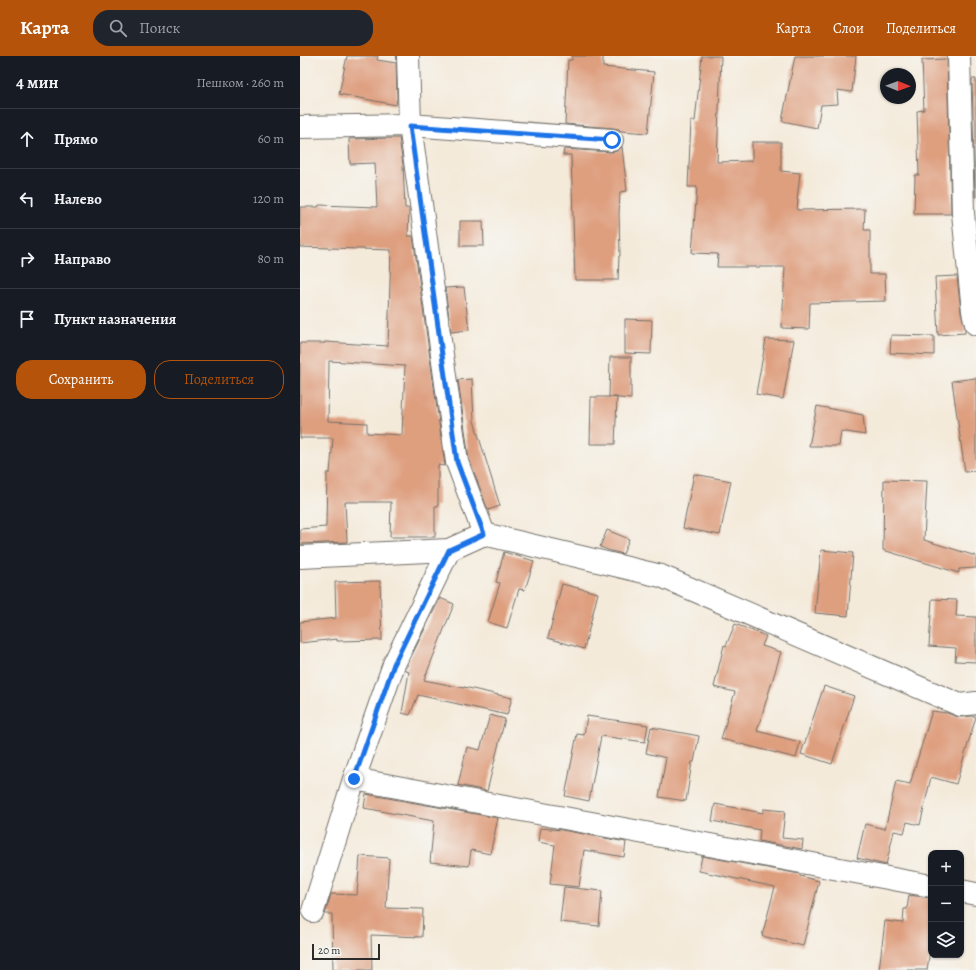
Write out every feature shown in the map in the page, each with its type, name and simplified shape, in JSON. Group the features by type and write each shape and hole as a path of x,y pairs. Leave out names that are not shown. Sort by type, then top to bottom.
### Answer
{"street":[{"path":"408,56 410,126 457,462 484,534"},
{"path":"959,56 970,214 973,311 976,324"},
{"path":"300,127 410,126 612,140"},
{"path":"300,557 449,550 484,534 661,576 960,705 976,704"},
{"path":"313,911 354,779 394,664 449,550"},
{"path":"354,779 928,885"},
{"path":"964,892 976,894"}],"building":[{"path":"347,56 378,56 377,60 396,63 396,105 339,94"},
{"path":"572,56 603,56 603,67 654,72 648,133 565,124 568,60 572,60"},
{"path":"702,56 721,56 717,162 752,161 752,142 781,142 781,171 800,173 797,210 865,209 864,230 870,230 870,274 885,274 886,301 810,303 809,329 782,328 785,267 717,267 718,254 692,253 697,187 688,187 691,121 695,121"},
{"path":"795,56 856,56 852,92 837,90 838,104 821,105 817,128 782,121"},
{"path":"947,59 951,214 914,214 915,175 919,175 917,111 924,110 922,60"},
{"path":"972,79 976,79 976,197 975,197"},
{"path":"399,138 403,165 405,208 409,208 408,236 413,236 445,466 438,465 438,506 435,506 435,537 390,537 391,502 345,502 347,542 300,544 300,529 326,527 327,473 330,473 333,438 300,438 300,343 325,342 388,346 391,250 300,247 300,207 318,207 319,205 377,207 375,163 350,164 349,139","holes":["329,361 405,366 402,435 367,433 367,423 328,421"]},
{"path":"622,147 627,191 620,192 620,256 618,280 575,280 571,155 563,155 564,149 611,152 617,151"},
{"path":"460,221 483,221 484,246 460,246"},
{"path":"957,276 965,333 938,335 935,277"},
{"path":"464,287 469,330 451,332 445,288"},
{"path":"625,319 652,320 651,354 625,353"},
{"path":"891,335 934,336 934,355 890,353"},
{"path":"766,339 794,340 783,399 756,394"},
{"path":"610,357 631,357 631,399 609,397"},
{"path":"976,378 976,471 965,472 952,381"},
{"path":"472,379 474,421 500,506 488,510 469,459 458,380"},
{"path":"591,397 617,397 615,444 590,444"},
{"path":"817,406 863,415 865,435 841,431 839,446 809,446"},
{"path":"694,474 731,481 720,535 683,528"},
{"path":"884,480 927,481 924,540 976,556 976,568 959,569 959,573 883,550"},
{"path":"607,530 629,539 623,554 600,547"},
{"path":"821,550 853,553 848,616 815,613"},
{"path":"504,552 534,561 525,590 519,589 507,628 488,622 500,583 496,582"},
{"path":"380,581 382,640 337,641 337,639 300,643 300,622 336,618 335,582"},
{"path":"562,584 598,593 584,649 548,638"},
{"path":"440,598 454,604 424,680 512,698 507,715 418,695 410,715 402,713 409,672 406,671 409,661"},
{"path":"932,599 957,600 956,616 976,617 976,662 955,661 956,648 929,646"},
{"path":"735,624 766,636 762,646 781,652 757,731 800,742 796,758 721,739 735,692 714,687 724,645 726,646"},
{"path":"824,686 854,696 832,764 801,754"},
{"path":"932,711 961,717 976,717 956,784 931,777 920,825 907,822 904,833 894,831 886,865 857,858 865,824 885,829 896,781 910,784"},
{"path":"490,715 505,719 487,791 458,785 467,747 480,750"},
{"path":"587,716 648,725 645,742 601,736 589,801 565,796 577,734 584,735"},
{"path":"651,727 699,736 694,762 692,762 686,801 659,797 666,758 646,753"},
{"path":"366,794 498,818 490,854 471,850 469,866 430,862 434,821 364,808"},
{"path":"715,804 763,813 763,809 785,811 782,838 803,840 802,849 759,841 760,830 712,821"},
{"path":"540,828 562,830 626,842 624,857 584,850 579,887 550,884 555,845 538,842"},
{"path":"360,856 389,858 386,908 423,909 422,937 371,935 372,970 333,970 332,914 325,914 331,894 357,895"},
{"path":"702,856 800,874 800,876 819,881 803,946 762,936 775,887 699,871"},
{"path":"564,887 602,891 599,926 560,922"},
{"path":"909,895 928,898 929,958 927,970 879,970 885,921 903,923 904,909 907,909"}],"route":[{"path":"354,779 394,664 449,550 484,534 457,462 410,126 612,140"}]}
